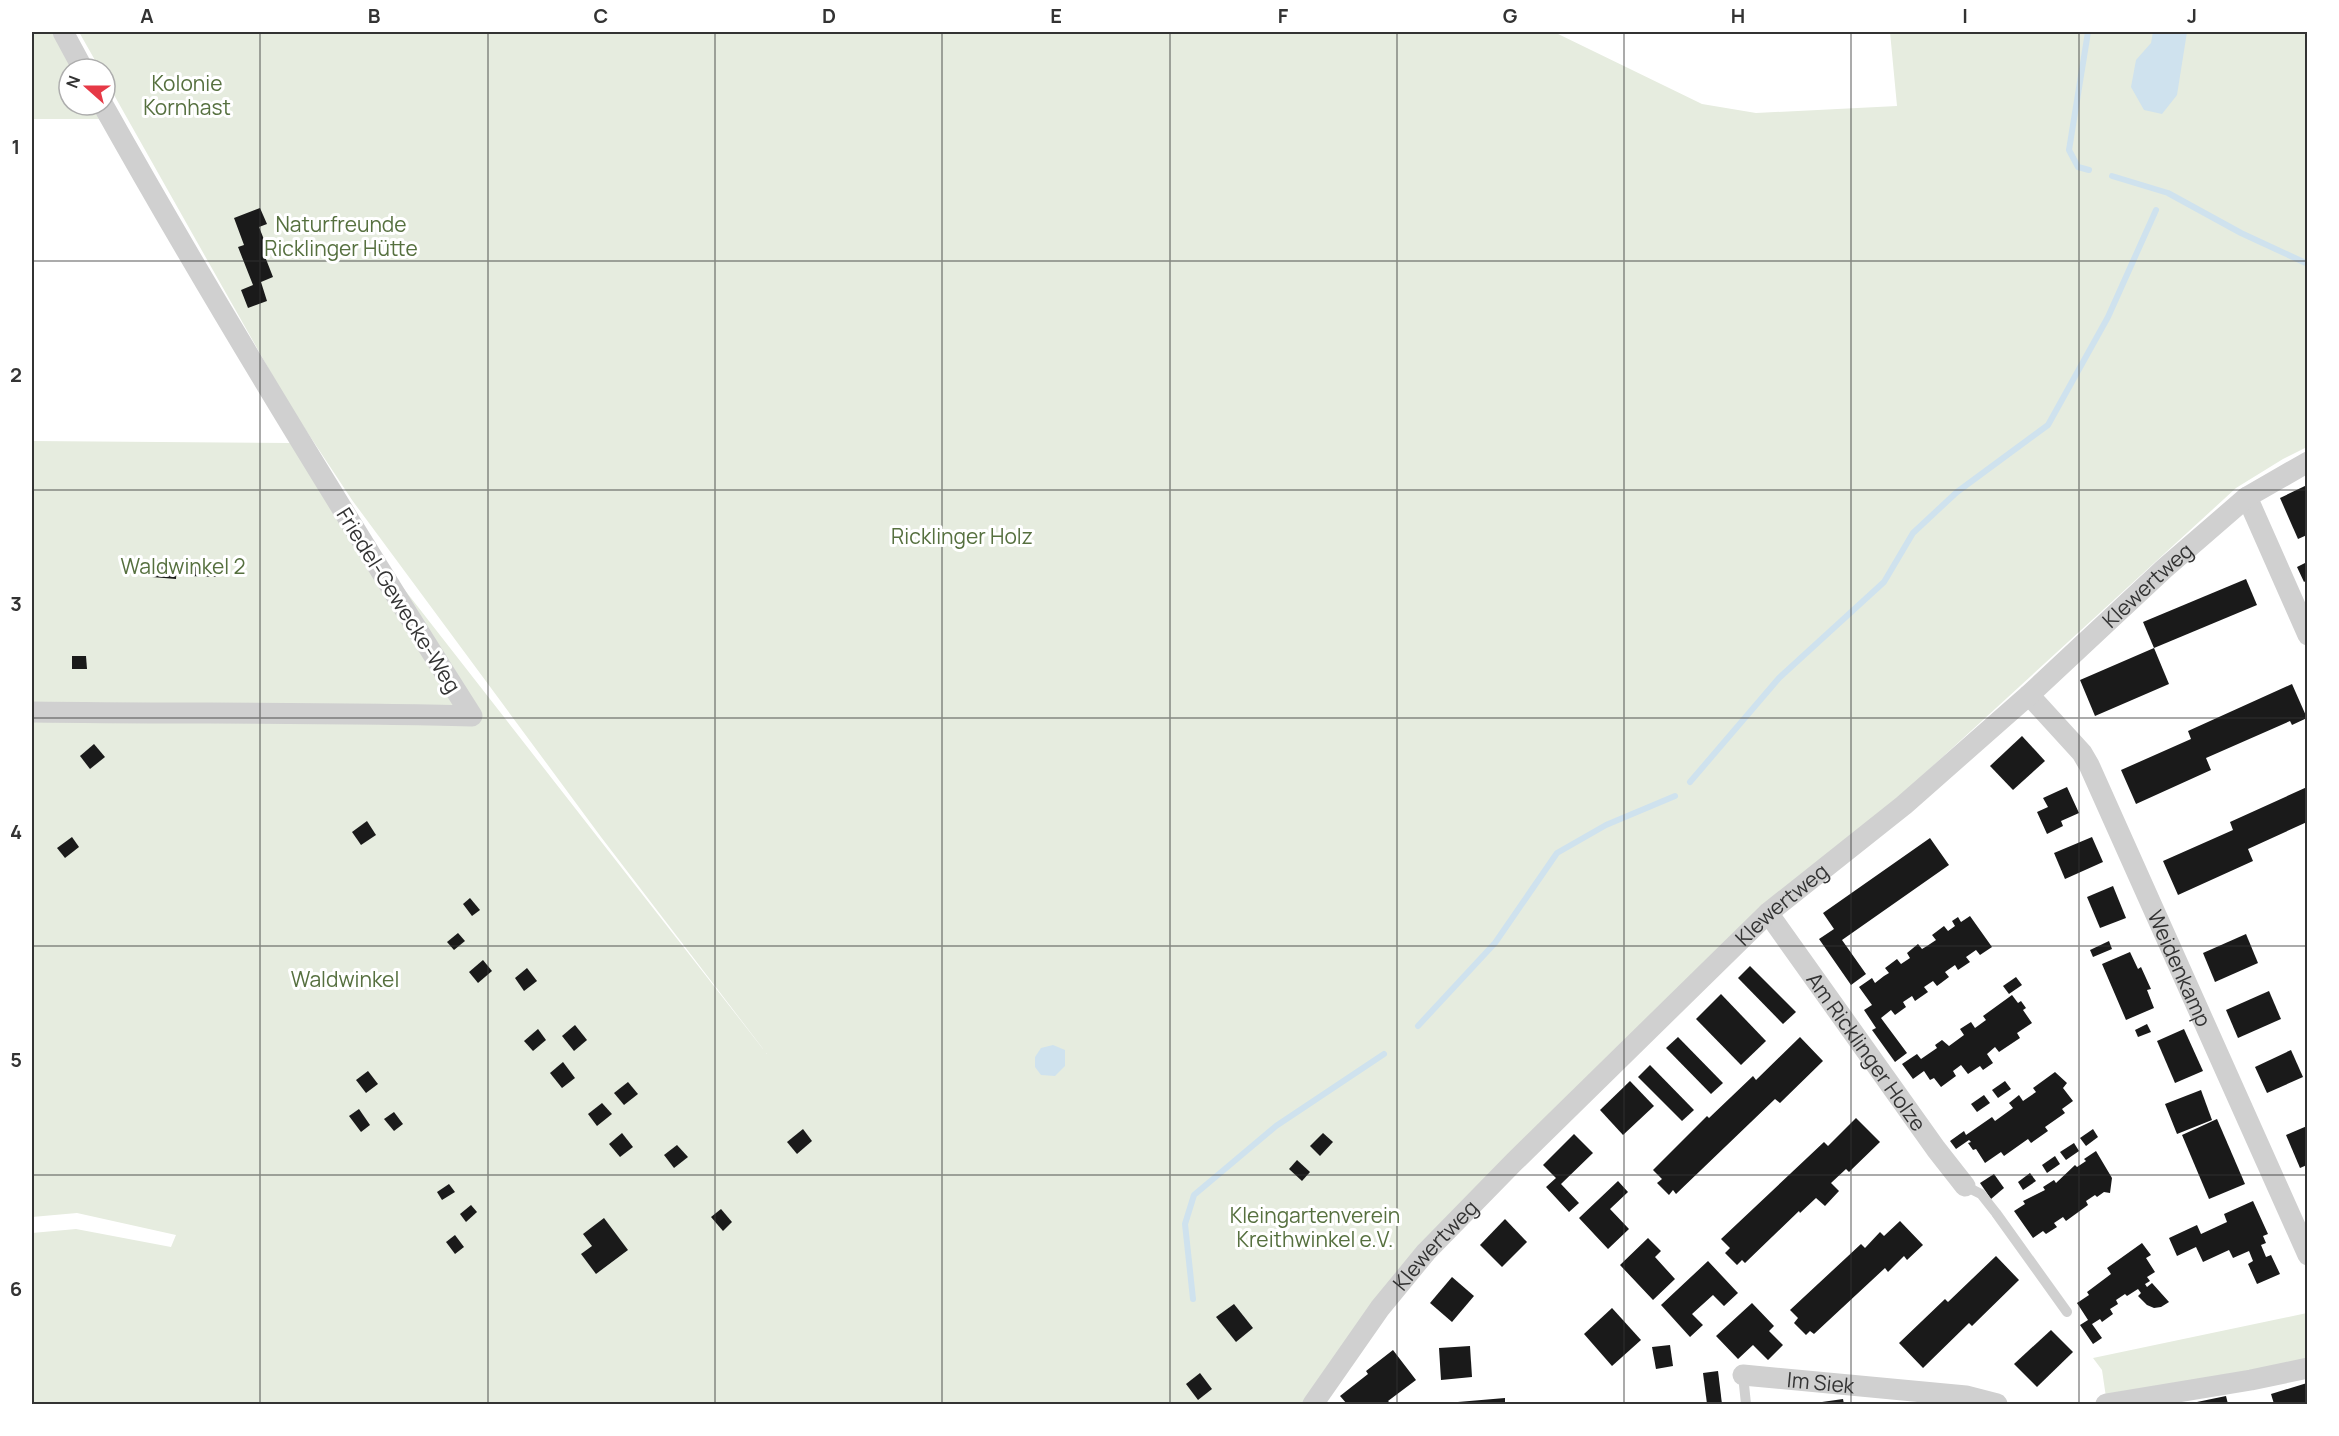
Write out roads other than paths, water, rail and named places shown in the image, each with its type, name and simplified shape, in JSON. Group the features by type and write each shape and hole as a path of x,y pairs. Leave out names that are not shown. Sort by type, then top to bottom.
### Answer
{"street":[{"path":"63,32 77,57"},
{"name":"Friedel-Gewecke-Weg","path":"32,712 190,715 374,713 472,716 374,562 143,176 111,117"},
{"name":"Klewertweg","path":"1313,1404 1380,1308 1426,1252 1514,1162 1768,913 1904,805 2029,696 2165,568 2247,497 2307,462"},
{"path":"2247,497 2307,635"},
{"name":"Weidenkamp","path":"2029,696 2082,753 2089,765 2307,1255"},
{"name":"Am Ricklinger Holze","path":"1768,913 1936,1149 1965,1186"},
{"path":"2106,1404 2251,1380 2307,1368"},
{"name":"Im Siek","path":"1743,1376 1966,1396 1997,1404"}],"lane":[{"path":"1965,1186 1981,1194 2067,1312"},
{"name":"Im Siek","path":"1743,1376 1746,1404"}],"water":[{"path":"2153,32 2187,32 2177,95 2162,114 2144,110 2131,87 2136,60 2151,43"},
{"path":"1053,1045 1065,1050 1065,1066 1055,1076 1041,1075 1035,1067 1035,1057 1041,1048"}],"waterway":[{"path":"2088,32 2069,150 2078,167 2089,170"},
{"path":"2112,176 2168,193 2241,233 2308,264"},
{"path":"1690,782 1779,678 1884,582 1913,533 1957,492 2048,425 2108,317 2156,210"},
{"path":"1418,1026 1495,943 1557,853 1606,825 1675,796"},
{"path":"1193,1299 1185,1224 1194,1195 1276,1126 1384,1054"}],"park label":[{"name":"Kolonie Kornhast","path":"187,95"},
{"name":"Naturfreunde Ricklinger Hütte","path":"341,236"},
{"name":"Ricklinger Holz","path":"962,536"},
{"name":"Waldwinkel 2","path":"183,566"},
{"name":"Waldwinkel","path":"345,979"},
{"name":"Kleingartenverein Kreithwinkel e.V.","path":"1315,1227"}]}
